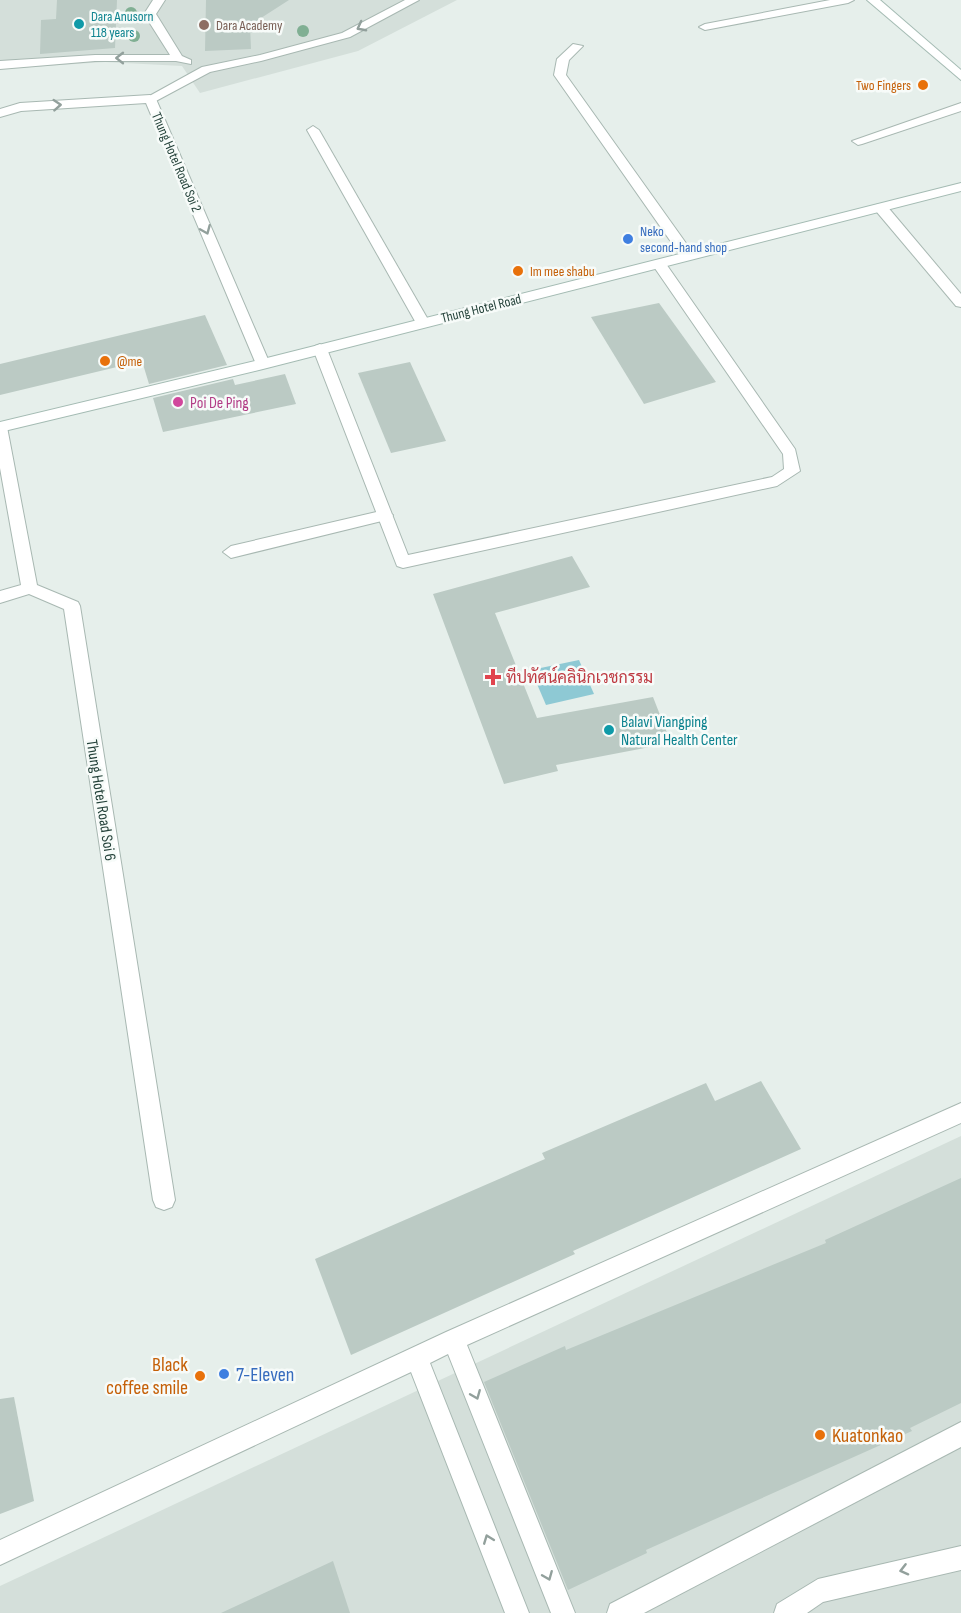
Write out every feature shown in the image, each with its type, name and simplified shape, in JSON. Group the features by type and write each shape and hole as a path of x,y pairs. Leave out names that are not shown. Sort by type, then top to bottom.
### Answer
{"street":[{"path":"159,0 150,14 178,58"},
{"path":"150,99 206,69 261,58 346,35 413,0"},
{"path":"705,27 848,0"},
{"path":"873,0 961,76"},
{"path":"578,46 563,59 560,75 688,256"},
{"path":"0,64 94,58 178,58 206,69"},
{"name":"Thung Hotel Road Soi 2","path":"0,113 20,107 150,99 263,364"},
{"path":"858,141 961,107"},
{"path":"313,130 423,323"},
{"name":"Thung Hotel Road","path":"0,427 263,364 961,187"},
{"path":"881,208 961,303"},
{"path":"320,349 403,562 777,481 792,471 790,453 659,264"},
{"path":"0,427 30,588 0,597"},
{"path":"231,552 385,515"},
{"name":"Thung Hotel Road Soi 6","path":"30,588 72,606 164,1200"},
{"path":"0,1553 454,1340 961,1113"},
{"path":"454,1340 563,1613"},
{"path":"417,1358 517,1613"},
{"path":"619,1613 961,1434"},
{"path":"786,1613 818,1591 948,1559 961,1558"}],"shaded area":[{"name":"Dara Academy","path":"0,0 457,0 358,51 200,93 182,66 105,62 0,69"},
{"path":"961,1136 961,1613 0,1613 0,1586"}],"water":[{"path":"579,660 594,694 546,705 531,670"}],"building":[{"name":"Dara Anusorn 118 years","path":"57,0 117,0 115,48 40,54 41,20 56,19"},
{"path":"206,0 289,0 250,25 251,49 205,51"},
{"path":"659,303 716,382 644,404 591,317"},
{"path":"205,315 227,365 149,384 142,361 0,395 0,364"},
{"path":"410,362 446,441 391,453 358,373"},
{"path":"285,374 296,404 163,432 153,398 233,379 235,385"},
{"path":"572,556 590,587 495,613 537,718 653,697 671,743 556,765 558,771 504,784 433,594"},
{"path":"761,1081 801,1149 573,1251 575,1254 351,1355 315,1259 545,1159 542,1153 706,1083 715,1101"},
{"path":"961,1178 961,1403 910,1428 912,1431 646,1550 647,1553 568,1590 484,1382 565,1346 566,1350 826,1243 825,1240"},
{"path":"14,1397 34,1501 0,1514 0,1399"},
{"path":"333,1561 350,1613 221,1613"}],"place":[{"name":"Dara Anusorn 118 years","path":"79,24"},
{"name":"Dara Academy","path":"204,25"},
{"name":"Two Fingers","path":"923,85"},
{"name":"Neko second-hand shop","path":"628,239"},
{"name":"Im mee shabu","path":"518,271"},
{"name":"@me","path":"105,361"},
{"name":"Poi De Ping","path":"178,402"},
{"name":"ทีปทัศน์คลินิกเวชกรรม","path":"493,677"},
{"name":"Balavi Viangping Natural Health Center","path":"609,730"},
{"name":"7-Eleven","path":"224,1374"},
{"name":"Black coffee smile","path":"200,1376"},
{"name":"Kuatonkao","path":"820,1435"}]}
